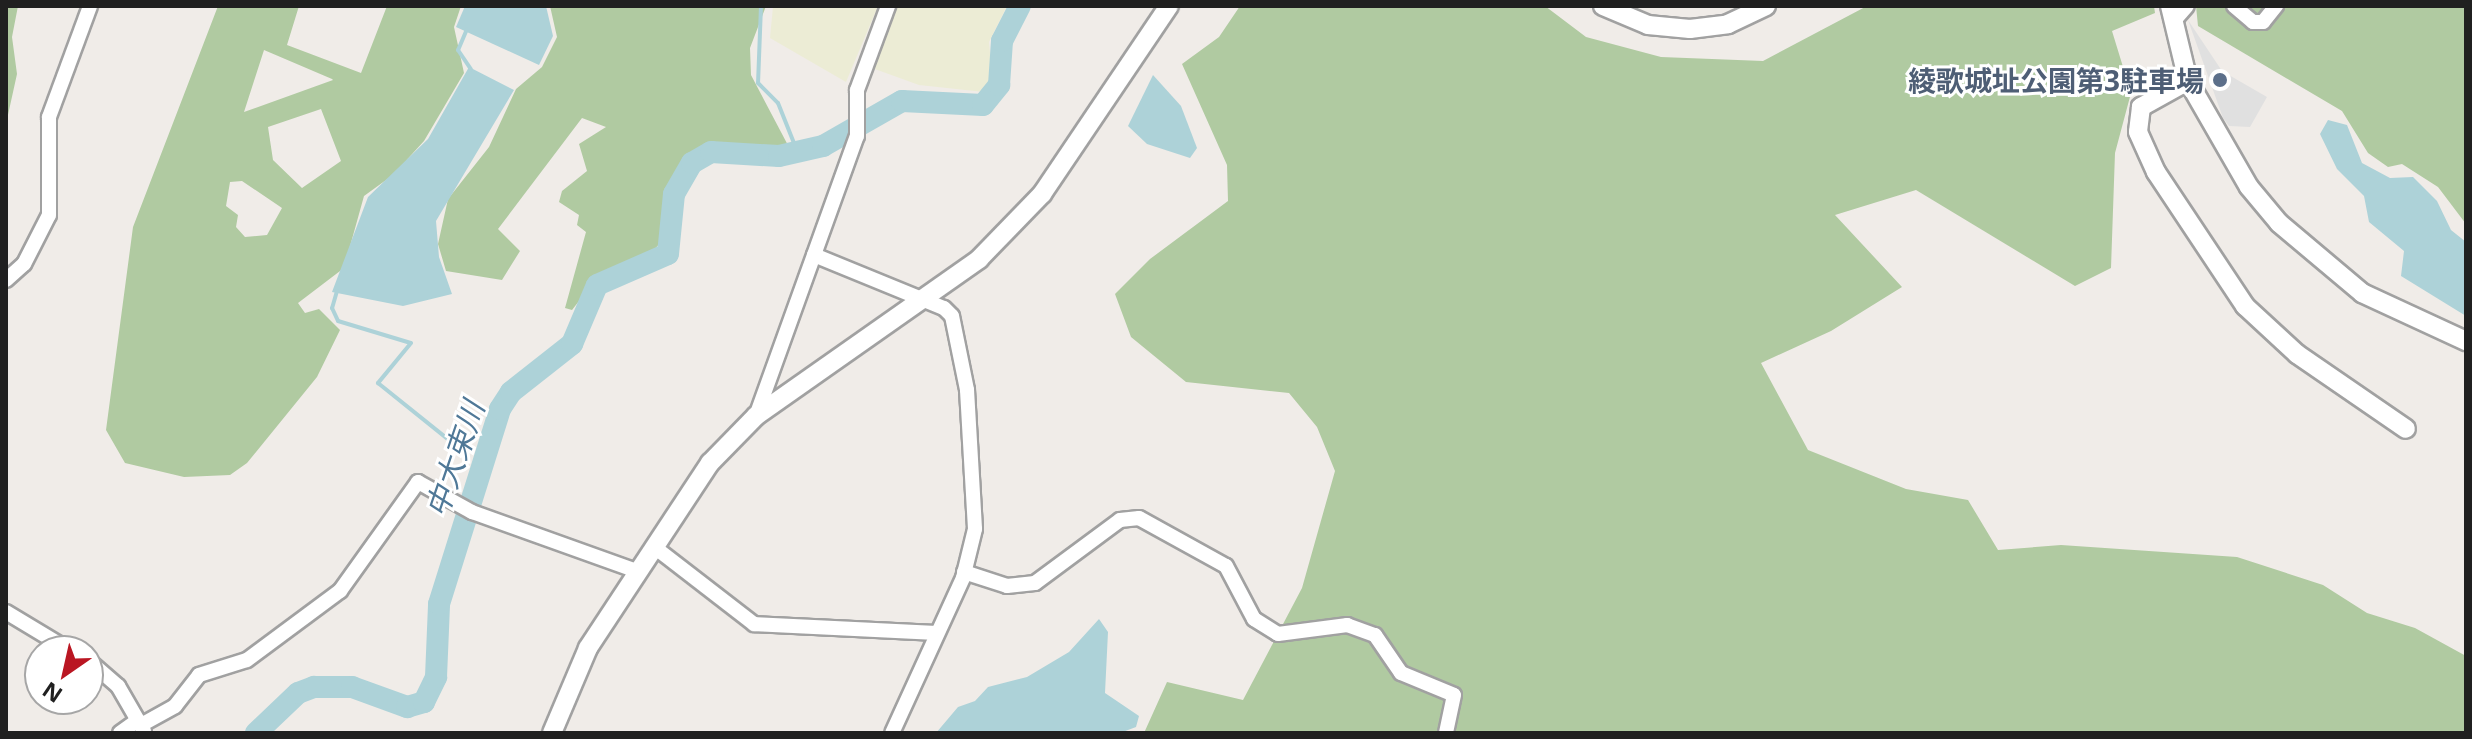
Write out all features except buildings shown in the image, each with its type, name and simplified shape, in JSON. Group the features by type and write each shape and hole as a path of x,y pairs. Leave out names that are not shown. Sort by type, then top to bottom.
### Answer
{"street":[{"path":"6,280 24,264 49,215 49,117 90,6"},
{"path":"756,416 856,129 857,90 888,6"},
{"path":"552,733 575,671 710,463 756,416 979,259 1042,194 1169,6"},
{"path":"1603,6 1648,25 1690,29 1728,24 1766,6"},
{"path":"2187,6 2172,14 2188,81 2249,187 2279,223 2362,293 2466,341"},
{"path":"2234,6 2253,22 2263,22 2276,6"},
{"path":"2188,81 2141,107 2138,132 2156,172 2245,306 2297,354 2406,429"},
{"path":"814,255 924,300 952,316 967,390 976,505 964,572 892,733"},
{"path":"120,733 141,726 175,706 199,675 247,660 340,591 418,482 467,510 640,572"},
{"path":"964,572 1007,586 1035,583 1120,520 1139,518 1226,566 1254,619 1278,634 1347,625 1375,635 1401,673 1454,695 1446,733"},
{"path":"657,549 754,624 935,633"},
{"path":"6,612 44,635"},
{"path":"104,674 118,686 141,726"}],"green space":[{"path":"6,6 18,6 12,37 17,74 6,124"},
{"path":"218,6 299,6 287,45 361,73 387,6 461,6 454,27 464,73 424,141 393,175 364,196 344,268 298,303 305,313 319,309 340,330 317,377 247,463 230,475 184,477 125,463 106,430 133,227","holes":["264,50 332,79 333,80 244,112","321,109 341,161 302,188 273,160 268,127","242,181 282,208 267,235 245,237 236,227 238,215 226,206 230,182"]},
{"path":"550,6 766,6 750,48 751,75 791,151 699,152 669,194 664,239 651,253 590,287 572,310 565,308 586,232 577,225 579,215 559,202 562,191 587,171 579,144 606,127 582,118 498,229 520,251 502,280 446,271 438,244 448,199 489,147 516,89 542,67 557,37"},
{"path":"773,6 878,6 846,82 770,38"},
{"path":"894,6 1007,6 989,42 992,75 984,92 919,85 872,68"},
{"path":"1240,6 1545,6 1586,37 1661,57 1763,61 1867,6 2154,6 2155,13 2112,31 2131,93 2115,153 2111,268 2075,286 1916,190 1835,215 1902,287 1831,331 1761,363 1808,450 1906,489 1968,500 1998,550 2061,545 2237,557 2323,585 2367,613 2415,628 2466,656 2466,733 1144,733 1167,682 1243,700 1302,588 1335,471 1317,427 1289,393 1186,382 1131,337 1115,294 1150,259 1228,201 1227,165 1182,64 1219,37"},
{"path":"2196,6 2466,6 2466,224 2438,187 2402,164 2388,167 2368,153 2342,111 2198,26"}],"shaded area":[{"name":"綾歌城址公園第3駐車場","path":"2188,20 2222,71 2267,97 2250,127 2229,126 2223,118"}],"water":[{"path":"465,6 546,6 553,36 539,65 456,27"},
{"path":"469,67 514,90 436,221 439,257 452,294 403,306 332,292 368,197 428,139"},
{"path":"1153,75 1181,106 1197,148 1190,158 1147,144 1128,126"},
{"path":"2328,120 2347,125 2362,163 2390,178 2413,177 2437,201 2451,230 2466,242 2466,316 2401,276 2404,251 2369,222 2364,196 2337,169 2320,134"},
{"path":"1099,619 1108,632 1105,693 1139,716 1136,727 1120,733 936,733 958,707 975,701 988,687 1027,677 1069,652"}],"waterway":[{"path":"761,6 758,83 778,103 798,153"},
{"name":"中大束川","path":"256,733 298,693 314,687 352,687 407,707 424,702 436,677 439,604 500,409 511,392 572,344 597,285 668,254 674,194 692,163 711,152 779,156 823,146 902,101 983,105 999,85 1002,41 1020,6"},
{"path":"467,29 458,50 471,69"},
{"path":"337,291 332,308 338,321 411,343 378,383 465,453"},
{"name":"中大束川","path":"479,464 483,468"}],"place":[{"name":"綾歌城址公園第3駐車場","path":"2220,80"}]}
